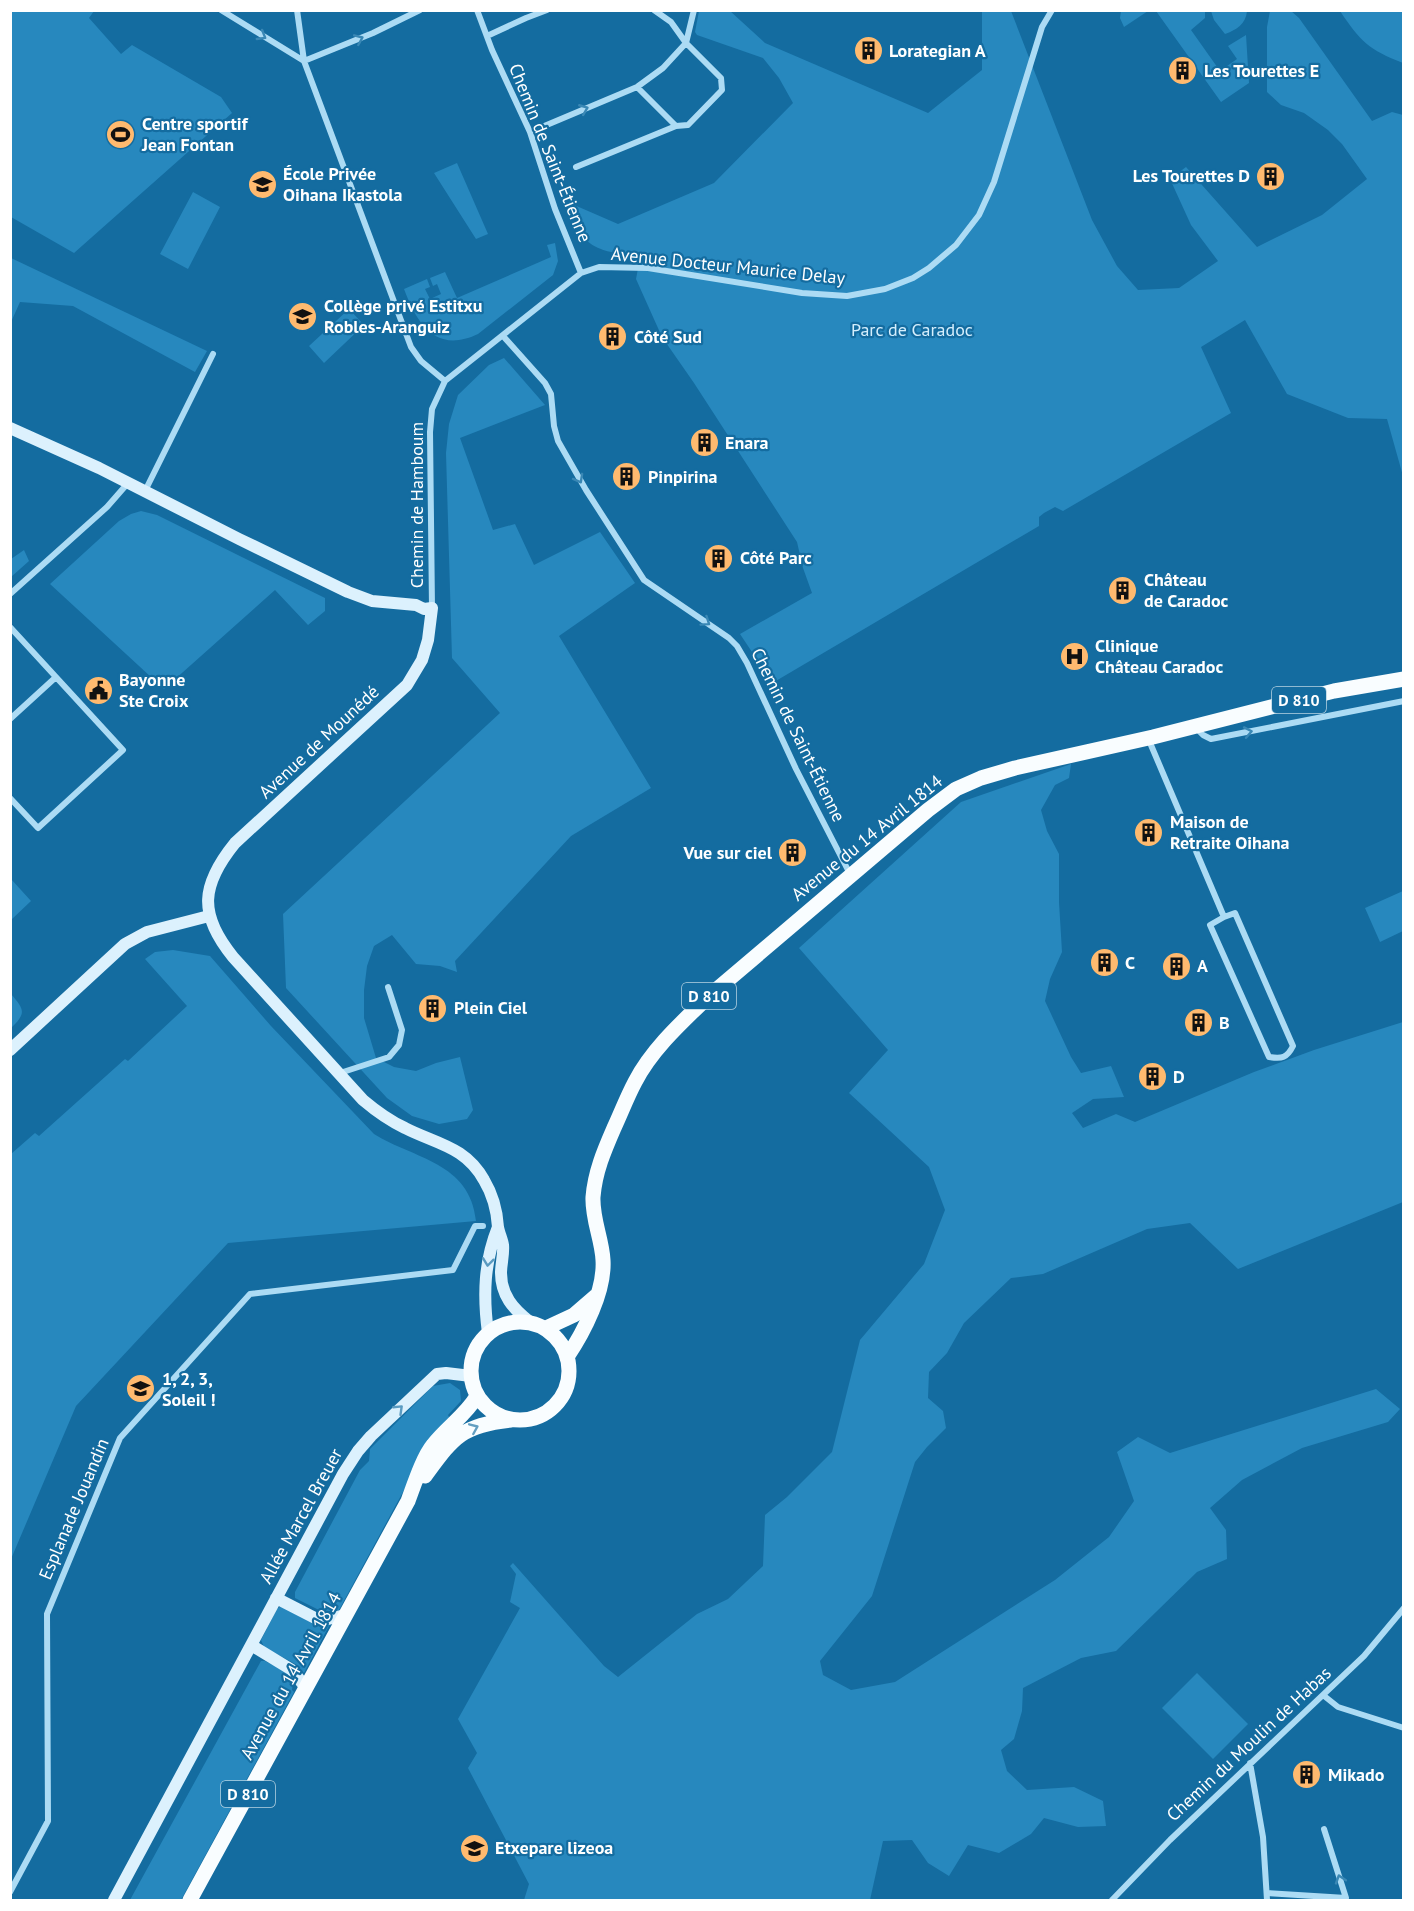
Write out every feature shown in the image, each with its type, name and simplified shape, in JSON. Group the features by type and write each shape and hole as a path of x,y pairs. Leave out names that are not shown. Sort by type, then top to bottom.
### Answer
{"main road":[{"name":"Avenue du 14 Avril 1814","path":"567,1357 582,1335 601,1281 603,1265 594,1217 593,1197 597,1172 605,1148 635,1081 659,1047 709,996 928,810 956,789 981,778 1015,768 1148,738 1334,691 1404,679"},
{"path":"546,1328 574,1315 596,1296"},
{"path":"530,1322 546,1328 561,1343 567,1357 568,1383 562,1396 542,1415 529,1419 515,1420 500,1416 487,1408 477,1396 471,1376 471,1363 475,1350 488,1333 503,1324 530,1322"},
{"name":"Avenue du 14 Avril 1814","path":"190,1900 408,1501 431,1447 471,1408 477,1396"},
{"name":"Avenue du 14 Avril 1814","path":"408,1501 442,1453 456,1438 473,1427 491,1422 515,1420"}],"street":[{"path":"220,10 304,61"},
{"path":"297,10 304,61 411,347 421,360 446,381"},
{"path":"304,61 373,33 420,10"},
{"name":"Chemin de Saint-Étienne","path":"477,10 530,132 555,209 581,273"},
{"path":"523,10 526,18"},
{"path":"487,36 548,10"},
{"path":"576,167 676,126 688,125 722,90 721,78 686,43 671,22 654,10"},
{"path":"530,132 638,87 663,68 686,43 694,10"},
{"name":"Avenue Docteur Maurice Delay","path":"446,381 581,273 599,267 648,268 831,296 878,291 913,278 929,268 956,245 979,215 994,182 1042,27 1052,10"},
{"path":"638,87 676,126"},
{"name":"Chemin de Saint-Étienne","path":"503,336 545,383 551,394 558,441 586,490 644,580 729,638 737,646 850,874"},
{"path":"145,491 213,354"},
{"name":"Chemin de Hamboum","path":"432,608 430,432 432,408 446,381"},
{"path":"10,428 145,491 348,592 372,601 416,605 424,609 432,608"},
{"path":"10,594 107,507 128,483"},
{"name":"Avenue de Mounédé","path":"209,916 213,876 235,843 407,685 422,660 428,640 432,608"},
{"path":"10,627 123,750 38,828 10,798"},
{"path":"10,719 56,677"},
{"path":"1195,726 1203,735 1211,739 1404,701"},
{"path":"1148,738 1224,917"},
{"path":"1235,913 1293,1046 1288,1055 1281,1059 1269,1057 1210,925 1224,917 1235,913"},
{"path":"10,1050 125,944 147,932 209,916 215,933 233,957 363,1100 405,1129 456,1149 483,1178 494,1198 503,1247 501,1273 504,1292 518,1313 530,1322"},
{"path":"339,1074 389,1057 399,1045 402,1030 388,987"},
{"name":"Esplanade Jouandin","path":"10,1892 48,1821 47,1614 120,1438 250,1294 453,1270 475,1226 483,1227"},
{"path":"488,1333 484,1299 490,1246 498,1227"},
{"name":"Allée Marcel Breuer","path":"114,1900 318,1518 358,1450 437,1374 471,1376"},
{"name":"Allée Marcel Breuer","path":"276,1598 315,1618 324,1620 345,1615"},
{"name":"Chemin du Moulin de Habas","path":"1112,1900 1170,1840 1370,1650 1404,1608"},
{"path":"251,1645 292,1670 306,1688"},
{"path":"1323,1695 1338,1707 1404,1728"},
{"path":"1250,1763 1263,1837 1267,1900"},
{"path":"1267,1893 1346,1898 1324,1829"}],"green space":[{"path":"1121,10 1148,11 1124,27 1120,18"},
{"name":"Centre sportif Jean Fontan","path":"10,11 94,11 89,18 121,54 132,45 221,97 232,113 74,253 11,217"},
{"name":"Parc de Caradoc","path":"699,11 730,11 765,43 928,113 982,70 982,11 1011,11 1092,220 1117,266 1138,290 1179,288 1218,261 1191,225 1170,179 1186,167 1257,247 1322,215 1367,179 1342,144 1328,130 1304,113 1281,105 1267,92 1267,27 1270,11 1291,11 1299,18 1372,121 1392,112 1403,115 1403,476 1387,419 1348,418 1287,394 1245,320 1201,347 1231,413 1063,511 1055,507 1044,513 1039,517 1039,526 769,685 758,661 740,634 812,593 797,542 662,337 636,279 640,258 610,252 591,244 578,229 565,201 618,224 714,183 793,103 779,78 763,58 697,35 695,32"},
{"path":"1156,11 1205,11 1205,18 1191,30 1220,71 1237,59 1228,46 1246,35 1249,83 1221,102"},
{"path":"1211,11 1247,11 1245,20 1240,26 1225,34 1214,20"},
{"path":"1340,11 1403,11 1403,63 1373,49 1360,37"},
{"path":"457,163 488,234 476,239 434,173"},
{"path":"193,192 220,207 188,269 160,254"},
{"path":"555,243 558,261 553,275 478,334 463,339 440,338 430,332 415,314 404,289 427,279 430,287 425,289 430,299 441,294 437,284 433,286 430,278 445,272 457,298 551,257 547,245"},
{"path":"11,258 207,351 195,372 73,306 20,302 11,322"},
{"path":"349,309 364,325 324,363 309,346"},
{"path":"504,358 545,405 460,438 493,530 515,524 534,565 600,532 635,583 559,636 651,788 571,836 455,961 457,972 440,966 416,964 392,935 374,946 367,966 364,1018 376,1058 394,1067 416,1071 460,1057 473,1110 467,1119 439,1124 412,1116 387,1098 286,988 283,914 500,713 452,658 446,453 449,424 458,395 489,365"},
{"path":"141,511 157,515 325,598 325,611 308,625 275,590 164,689 50,584 119,521"},
{"path":"24,550 29,561 11,577 11,559"},
{"path":"1071,764 1069,778 1055,785 1041,810 1047,831 1059,854 1062,952 1050,979 1045,1001 1081,1073 1111,1066 1124,1097 1093,1099 1072,1113 1083,1128 1116,1114 1135,1122 1254,1072 1403,1022 1403,1202 1238,1269 1190,1223 1147,1229 1043,1274 1011,1278 964,1323 947,1353 929,1372 928,1398 943,1411 946,1428 915,1462 872,1596 820,1661 823,1675 851,1690 895,1682 1055,1580 1109,1537 1134,1501 1117,1452 1138,1437 1170,1453 1376,1389 1400,1409 1388,1422 1302,1448 1242,1480 1210,1508 1226,1530 1227,1559 1197,1572 1116,1651 1081,1658 1023,1688 1022,1711 1014,1739 1001,1750 1007,1771 1027,1790 1074,1787 1103,1801 1106,1826 1078,1827 1044,1818 1031,1834 999,1853 968,1845 949,1876 928,1863 912,1840 883,1841 870,1900 524,1900 529,1884 468,1768 477,1753 458,1719 520,1608 510,1602 516,1574 510,1566 513,1563 604,1666 618,1677 697,1614 728,1599 763,1566 765,1515 787,1497 832,1452 860,1340 924,1264 945,1210 929,1167 849,1093 888,1050 799,948 961,802"},
{"path":"10,880 31,901 11,920"},
{"path":"1403,891 1403,931 1380,942 1365,908"},
{"path":"173,950 210,956 271,1026 374,1134 452,1174 472,1201 476,1221 228,1243 76,1406 11,1559 11,1154 35,1133 39,1136 125,1059 128,1061 187,1006 145,959 155,952"},
{"path":"11,994 22,1011 20,1018 11,1028"},
{"path":"450,1383 460,1390 461,1401 448,1415 450,1419 430,1442 339,1610 323,1612 295,1598 295,1592 360,1470 369,1461 370,1449 433,1386"},
{"path":"281,1606 330,1624 304,1673 297,1665 264,1647 261,1640 277,1609"},
{"path":"261,1661 284,1671 291,1679 294,1692 181,1900 130,1900"},
{"path":"1197,1673 1248,1724 1213,1759 1162,1708"}],"place":[{"name":"Lorategian A","path":"868,51"},
{"name":"Les Tourettes E","path":"1183,71"},
{"name":"Centre sportif Jean Fontan","path":"121,134"},
{"name":"Les Tourettes D","path":"1271,176"},
{"name":"École Privée Oihana Ikastola","path":"262,184"},
{"name":"Collège privé Estitxu Robles-Aranguiz","path":"303,316"},
{"name":"Côté Sud","path":"613,337"},
{"name":"Enara","path":"704,443"},
{"name":"Pinpirina","path":"627,477"},
{"name":"Côté Parc","path":"719,558"},
{"name":"Château de Caradoc","path":"1123,590"},
{"name":"Clinique Château Caradoc","path":"1074,656"},
{"name":"Bayonne Ste Croix","path":"98,690"},
{"name":"Maison de Retraite Oihana","path":"1149,832"},
{"name":"Vue sur ciel","path":"793,853"},
{"name":"C","path":"1104,963"},
{"name":"A","path":"1176,966"},
{"name":"Plein Ciel","path":"433,1008"},
{"name":"B","path":"1198,1023"},
{"name":"D","path":"1152,1077"},
{"name":"1, 2, 3, Soleil !","path":"141,1389"},
{"name":"Mikado","path":"1307,1775"},
{"name":"Etxepare lizeoa","path":"474,1848"}]}
